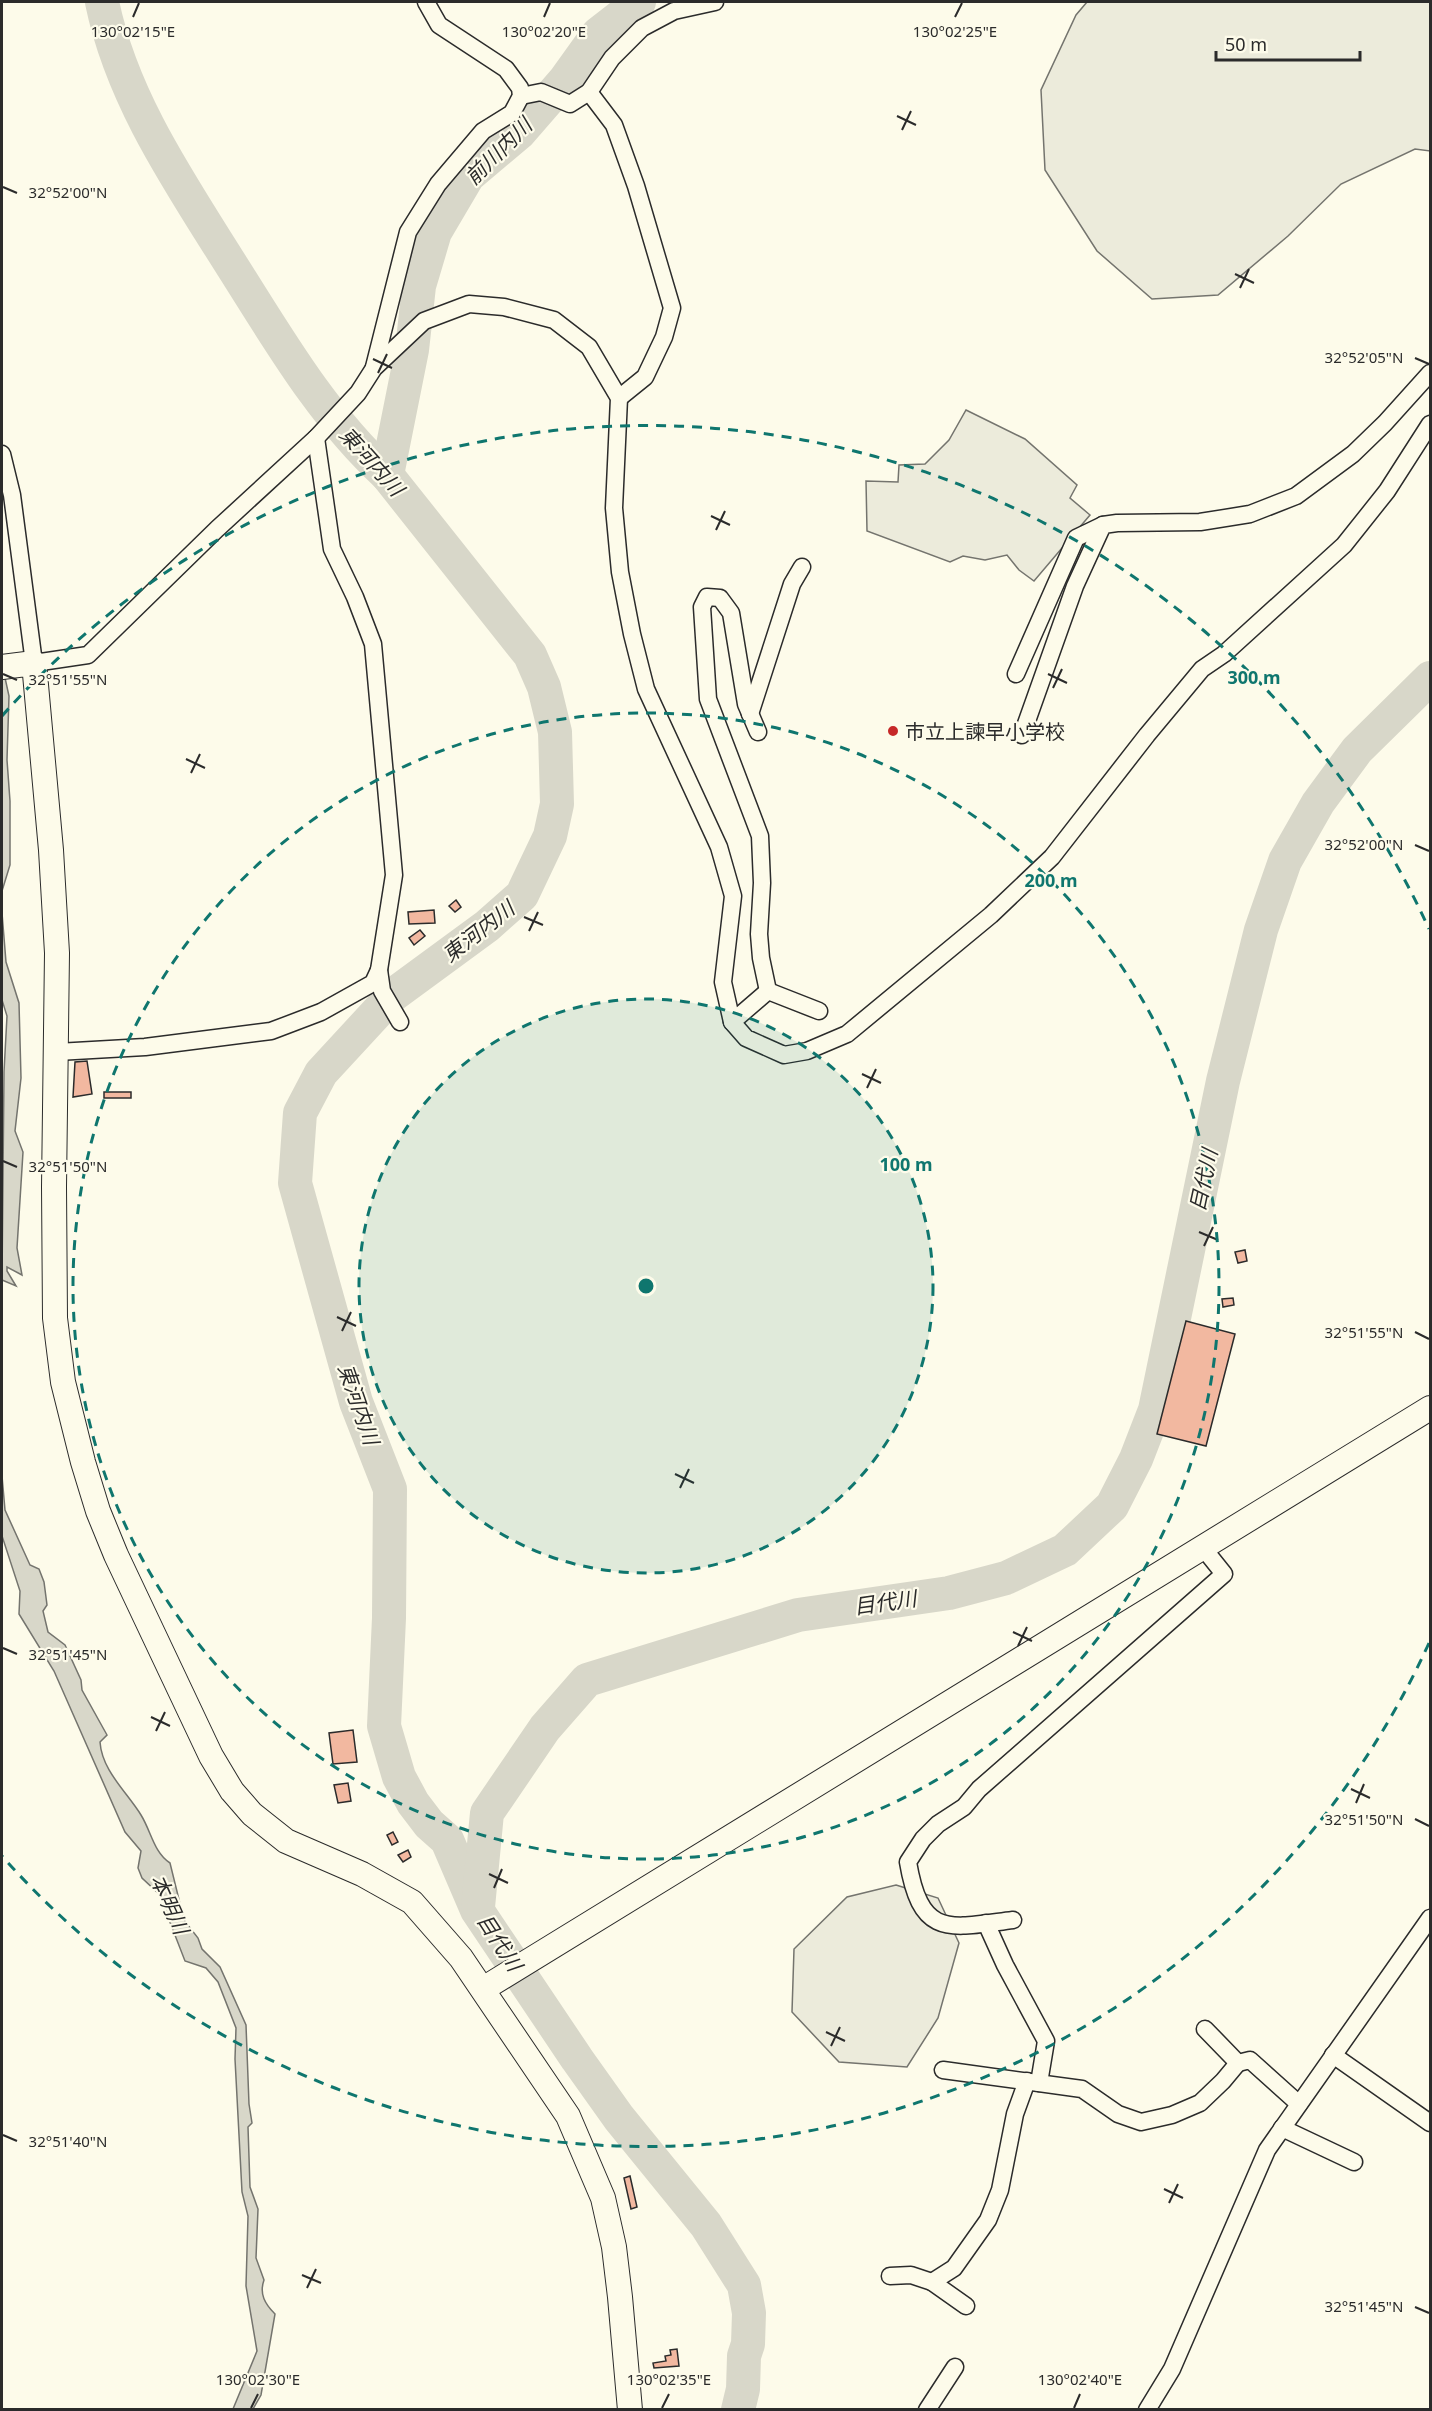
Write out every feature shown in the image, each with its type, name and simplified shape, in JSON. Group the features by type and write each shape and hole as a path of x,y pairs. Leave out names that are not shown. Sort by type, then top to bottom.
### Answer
{"street":[{"path":"374,368 408,232 438,184 483,131 512,112 521,96 520,88 506,69 439,26 426,2"},
{"path":"521,96 541,92 570,104 589,92 612,58 642,28 674,11 715,2"},
{"path":"589,92 614,125 636,186 672,308 664,337 645,377 620,398"},
{"path":"17,665 88,655 217,529 320,434 358,393 374,368 424,321 469,304 504,307 554,320 589,347 620,398 614,508 620,572 646,689 719,847 733,896 723,982 732,1022 746,1038 784,1055 807,1051 847,1034 991,915 1052,857 1147,735 1202,669 1224,654 1344,544 1387,491 1431,424"},
{"path":"1016,674 1076,538 1103,525 1117,523 1200,522 1250,514 1296,496 1353,453 1385,423 1431,373"},
{"path":"57,1052 145,1047 271,1030 321,1012 373,983 379,970 394,875 373,644 355,597 332,549 320,434"},
{"path":"2,454 12,495 17,665 55,919 57,1052 54,1187 55,1318 63,1382 82,1462 116,1555 211,1756 232,1791 252,1814 286,1841 362,1874 412,1902 460,1958 488,1985 568,2116 603,2198 614,2247 630,2409"},
{"path":"1022,735 1075,586 1103,525"},
{"path":"750,714 792,584 802,567"},
{"path":"758,732 746,704 732,614 720,598 708,597 702,607 708,699 760,836 762,883 760,958 768,991"},
{"path":"379,970 382,991 400,1022"},
{"path":"732,1022 768,991"},
{"path":"768,991 819,1011"},
{"path":"488,1985 1431,1408"},
{"path":"1013,1920 958,1927 936,1921 920,1906 912,1884 908,1862 923,1839 938,1824 964,1807 979,1789 1224,1574 1204,1549"},
{"path":"1147,2409 1172,2369 1267,2150 1431,1918"},
{"path":"932,2282 954,2268 988,2220 1000,2190 1015,2114 1033,2082 1046,2041 1005,1965 986,1923"},
{"path":"1205,2029 1238,2062"},
{"path":"1333,2055 1431,2123"},
{"path":"943,2070 1082,2089 1118,2114 1140,2122 1172,2115 1200,2103 1223,2081 1238,2062 1250,2060 1299,2104"},
{"path":"1282,2128 1354,2162"},
{"path":"890,2276 911,2275 932,2282 966,2306"},
{"path":"927,2409 955,2367"}],"shaded area":[{"path":"1087,2 1430,2 1430,151 1415,149 1341,184 1288,236 1218,295 1152,299 1097,251 1045,170 1041,90 1076,15"},
{"path":"966,410 1025,439 1077,485 1070,498 1090,515 1034,581 1019,570 1007,555 985,560 963,556 950,562 867,531 866,481 898,482 899,465 925,464 949,440"},
{"path":"896,1885 938,1898 959,1943 938,2018 907,2067 839,2062 792,2012 794,1949 847,1897"}],"water":[{"path":"2,664 9,696 7,760 10,801 10,865 2,891"},
{"path":"2,913 6,962 19,1003 21,1078 15,1131 23,1152 17,1248 22,1275 7,1267 16,1286 2,1280 4,1072 7,1016 2,1000"},
{"name":"本明川","path":"2,1476 5,1510 30,1565 39,1569 44,1582 47,1605 43,1611 48,1632 65,1645 81,1680 82,1690 107,1735 100,1742 105,1762 141,1815 160,1854 170,1863 184,1920 198,1938 202,1949 220,1967 246,2025 249,2104 252,2123 248,2127 250,2187 258,2209 256,2258 264,2280 262,2290 264,2298 275,2314 261,2395 253,2409 233,2409 257,2351 246,2286 248,2216 242,2192 235,2059 236,2028 218,1982 206,1968 185,1961 159,1894 142,1878 138,1868 141,1851 125,1832 54,1671 19,1614 20,1591 2,1536"}],"building":[{"path":"456,900 461,907 455,912 449,906"},
{"path":"434,910 435,923 409,924 408,912"},
{"path":"420,930 425,936 414,945 409,938"},
{"path":"87,1061 92,1094 73,1097 75,1062"},
{"path":"104,1092 131,1092 131,1098 104,1098"},
{"path":"1245,1250 1247,1261 1238,1263 1235,1252"},
{"path":"1233,1298 1234,1305 1223,1307 1222,1299"},
{"path":"1186,1321 1235,1334 1206,1446 1157,1434"},
{"path":"353,1730 357,1762 333,1764 329,1733"},
{"path":"348,1783 351,1801 338,1803 334,1785"},
{"path":"393,1832 398,1842 392,1845 387,1835"},
{"path":"408,1850 411,1857 403,1862 398,1855"},
{"path":"630,2176 637,2207 631,2209 624,2178"},
{"path":"677,2349 679,2366 654,2368 653,2363 666,2361 665,2356 671,2355 670,2350"}],"waterway":[{"name":"東河内川","path":"102,2 123,72 155,139 173,172 285,349 342,427 387,475 530,655 544,687 555,732 557,804 550,836 522,895 487,926 393,995 321,1073 300,1113 295,1183 356,1402 390,1489 389,1618 384,1726 399,1777 413,1803 429,1824 447,1840 477,1910 577,2059 619,2118 706,2225 744,2285 749,2313 748,2344 744,2356 743,2389 738,2410"},
{"name":"前川内川","path":"387,475 412,350 419,286 435,232 468,176 519,133 565,80 598,34 639,2"},
{"name":"目代川","path":"478,1907 487,1813 545,1728 587,1680 798,1615 949,1593 1006,1578 1065,1550 1112,1506 1136,1459 1155,1410 1223,1081 1261,930 1285,861 1318,803 1357,750 1430,678"}],"place":[{"name":"市立上諫早小学校","path":"893,731"}]}
